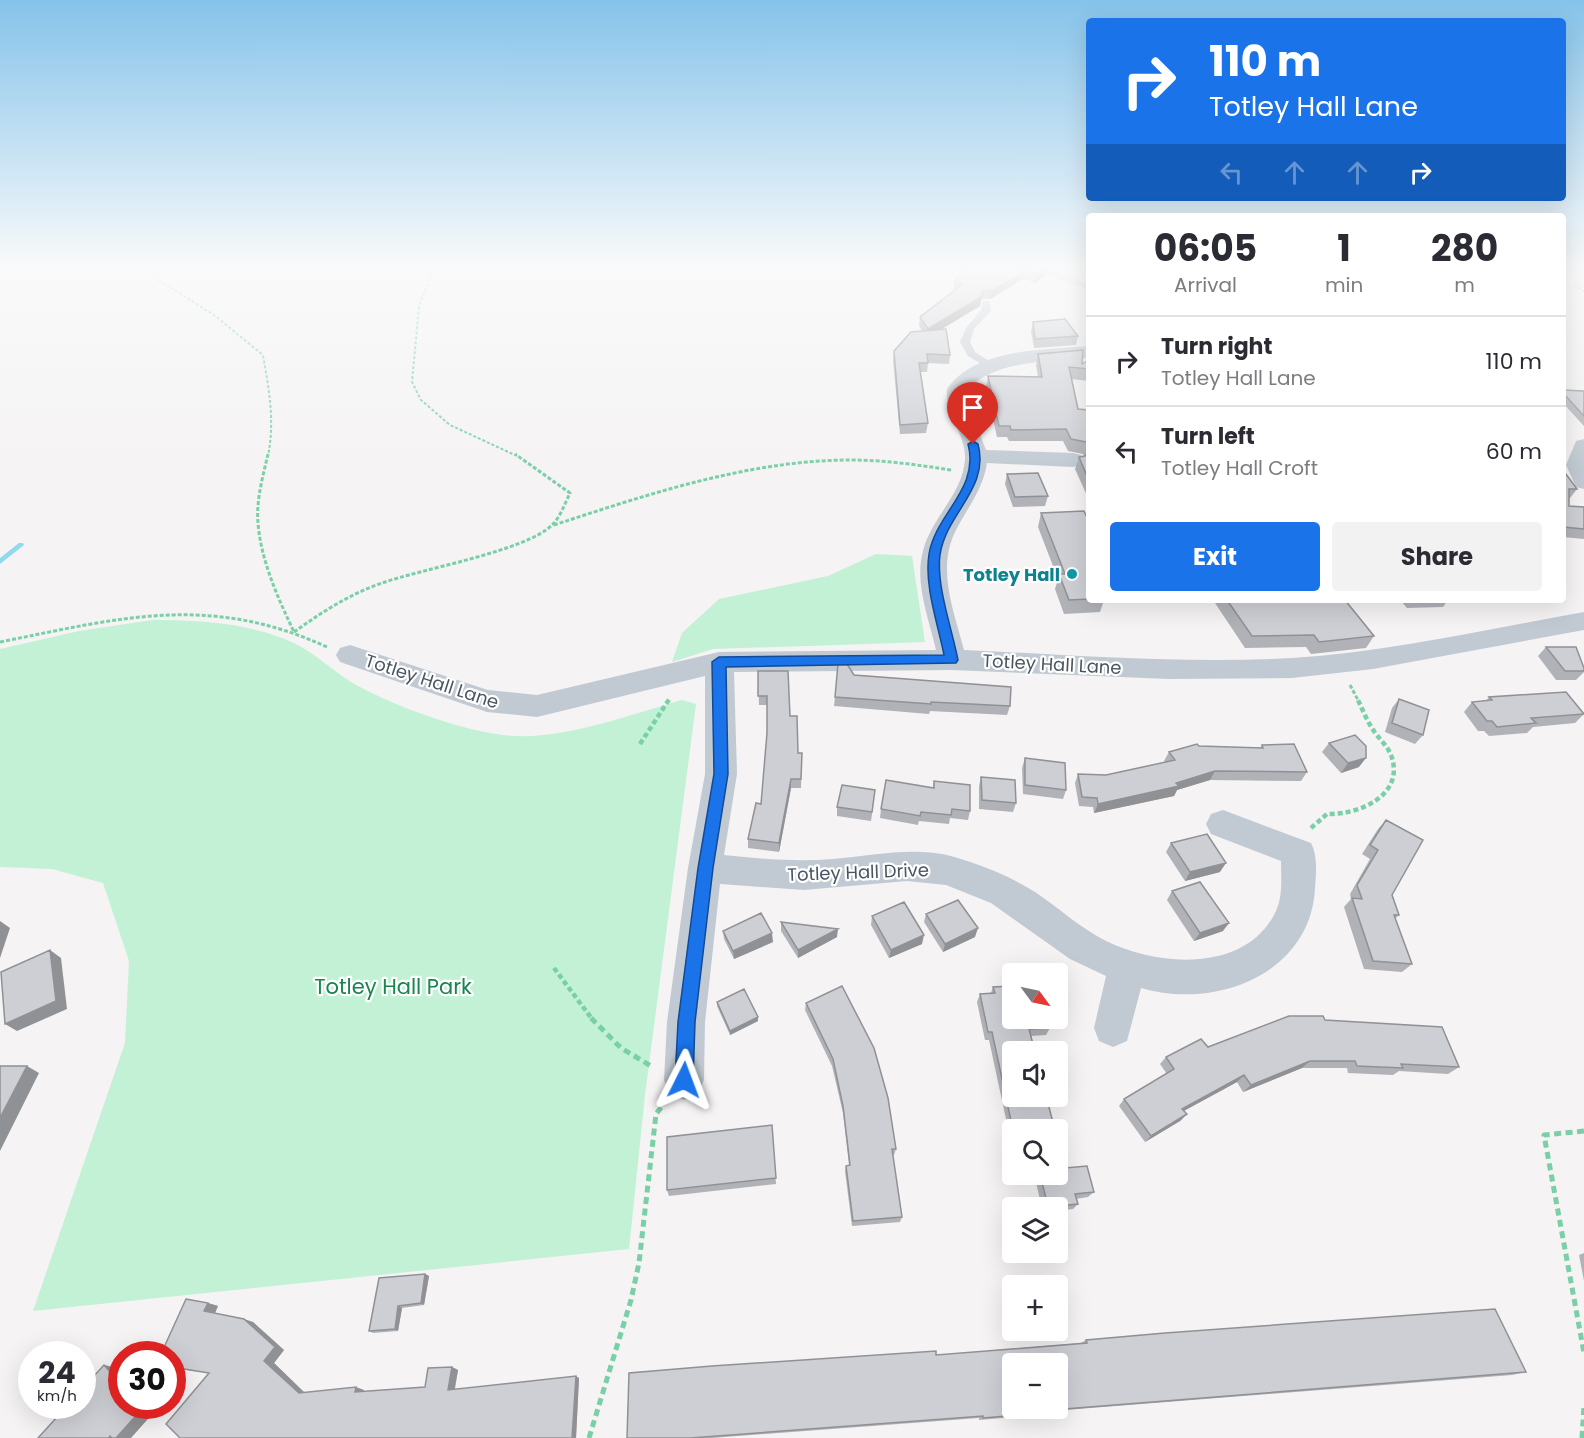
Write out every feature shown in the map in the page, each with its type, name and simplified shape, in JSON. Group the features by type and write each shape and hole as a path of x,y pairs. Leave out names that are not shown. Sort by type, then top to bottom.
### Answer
{"street":[{"path":"952,660 933,571 935,552 941,536 969,490 975,465 956,393 964,380 991,367 1009,362 1086,352"},
{"path":"1584,446 1577,465 1584,482"},
{"path":"975,465 1073,460"},
{"name":"Totley Hall Lane","path":"350,655 474,697 520,706 558,702 704,666 952,660 1169,669 1292,668 1335,664 1584,621"},
{"path":"684,1080 686,1022 705,868 721,774 704,666"},
{"path":"1223,825 1299,853"},
{"name":"Totley Hall Drive","path":"705,868 789,876 893,867 935,868 990,885 1013,897 1070,939 1096,954 1127,967 1172,976 1193,976 1235,970 1249,965 1274,945 1293,914 1299,853"},
{"path":"1113,1028 1127,967"}],"lane":[{"path":"965,336 963,341 966,349 991,367"}],"path":[{"path":"238,336 263,355 272,404 273,432 259,497 258,523 272,584 294,632"},
{"path":"416,336 412,382 421,400 450,425 507,449 562,484 570,493 553,525"},
{"path":"294,632 332,603 361,589 525,541 553,525 620,503 732,473 812,460 904,461 975,465"},
{"path":"0,642 116,619 172,613 235,617 294,632 350,655"},
{"path":"1299,853 1308,830 1327,814 1349,814 1376,800 1391,788 1393,783 1394,767 1389,753 1374,732 1362,704 1335,664"},
{"path":"640,744 704,666"},
{"path":"554,968 581,1008 628,1056 684,1080 656,1114 639,1263 631,1300 589,1438"},
{"path":"1584,1131 1544,1135 1584,1353"},
{"path":"1582,1438 1584,1406"}],"green space":[{"path":"876,554 912,556 925,642 713,649 672,662 682,633 719,599 828,576"},
{"name":"Totley Hall Park","path":"153,620 226,624 262,631 296,644 375,695 449,723 503,735 547,735 617,720 682,700 696,704 645,1095 629,1249 33,1311 125,1043 129,961 103,883 52,869 0,867 0,649 79,631"}],"building":[{"path":"907,336 947,336 950,355 927,354 928,363 919,363 928,423 900,425 894,351"},
{"path":"1035,336 1076,336 1035,339"},
{"path":"1083,350 1082,364 1086,362 1086,369 1069,367 1078,409 1086,410 1086,442 1071,439 1066,429 1011,430 1010,426 999,426 988,376 1042,377 1038,354"},
{"path":"1566,390 1584,391 1584,416 1566,396"},
{"path":"1086,454 1086,474 1079,457"},
{"path":"1038,473 1048,496 1015,497 1007,474"},
{"path":"1566,474 1577,489 1569,489 1569,506 1584,507 1584,529 1566,527"},
{"name":"Totley Hall","path":"1084,511 1086,515 1086,599 1069,600 1059,574 1065,574 1041,513"},
{"path":"1229,603 1347,603 1374,636 1319,642 1314,635 1252,636"},
{"path":"1546,647 1576,647 1584,671 1565,671"},
{"path":"838,664 847,664 854,675 1011,687 1010,706 931,702 931,704 835,697"},
{"path":"758,671 788,671 790,716 797,716 798,753 802,753 801,779 791,779 779,843 748,839 756,803 761,804 767,733 767,696 758,696"},
{"path":"1566,692 1584,714 1531,718 1536,723 1497,727 1492,721 1487,721 1472,702 1492,700 1489,697"},
{"path":"1399,699 1429,710 1423,735 1392,723"},
{"path":"1355,735 1366,746 1366,758 1348,763 1329,743"},
{"path":"1197,744 1199,746 1263,748 1262,745 1294,744 1307,772 1215,771 1176,783 1179,786 1098,804 1097,798 1082,797 1078,774 1106,775 1175,760 1169,752"},
{"path":"1025,758 1065,763 1066,790 1025,785"},
{"path":"981,777 1015,780 1016,803 982,800"},
{"path":"886,780 934,788 934,781 970,785 970,811 952,809 951,815 921,812 920,816 881,809"},
{"path":"842,785 875,790 872,812 837,807"},
{"path":"1386,820 1423,840 1392,895 1399,915 1394,915 1412,964 1373,961 1352,898 1362,899 1357,885 1378,850 1370,845"},
{"path":"1207,834 1226,863 1190,872 1171,843"},
{"path":"1200,882 1229,923 1200,933 1172,891"},
{"path":"958,900 978,928 945,944 926,914"},
{"path":"904,902 924,935 891,950 872,916"},
{"path":"761,913 772,933 733,951 723,931"},
{"path":"781,922 838,929 798,950"},
{"path":"50,950 56,1001 5,1024 1,972"},
{"path":"842,986 874,1048 888,1098 896,1149 892,1149 902,1217 853,1221 846,1166 850,1165 843,1106 833,1059 806,1003"},
{"path":"993,987 1002,987 1002,1029 1029,1029 1032,1041 1002,1041 1002,1079 992,1032 988,1032 980,994 995,993"},
{"path":"744,989 758,1017 730,1031 717,1002"},
{"path":"1289,1016 1323,1016 1325,1020 1442,1027 1459,1067 1401,1064 1403,1068 1357,1066 1355,1061 1310,1061 1251,1085 1244,1075 1182,1109 1187,1114 1151,1136 1124,1099 1174,1069 1166,1057 1201,1039 1208,1047"},
{"path":"0,1066 27,1066 0,1118"},
{"path":"1008,1107 1049,1107 1052,1119 1011,1119"},
{"path":"772,1125 776,1178 667,1190 667,1137"},
{"path":"1087,1166 1094,1192 1075,1194 1078,1204 1068,1205 1068,1197 1046,1197 1043,1185 1068,1185 1068,1168"},
{"path":"425,1274 421,1303 398,1306 395,1329 369,1331 379,1278"},
{"path":"186,1299 208,1303 204,1311 244,1319 275,1347 264,1361 299,1393 356,1387 355,1392 425,1387 428,1368 452,1367 448,1390 576,1376 572,1438 180,1438 166,1424 170,1419 186,1419 186,1400 209,1373 186,1369 186,1341 167,1341"},
{"path":"1495,1309 1526,1372 1068,1409 1068,1353 1002,1353 1002,1416 690,1438 627,1438 629,1373 936,1351 936,1355 1087,1343 1086,1340"},
{"path":"104,1365 108,1369 108,1419 133,1419 116,1438 110,1436 109,1438 38,1438 55,1419 96,1419 96,1374"}],"waterway":[{"path":"0,562 21,545"}],"place":[{"name":"Totley Hall","path":"1072,574"}],"route":[{"path":"684,1080 686,1022 705,868 721,774 719,662 952,660 933,571 935,552 941,536 953,512 969,490 974,475 976,456 973,444"}]}
